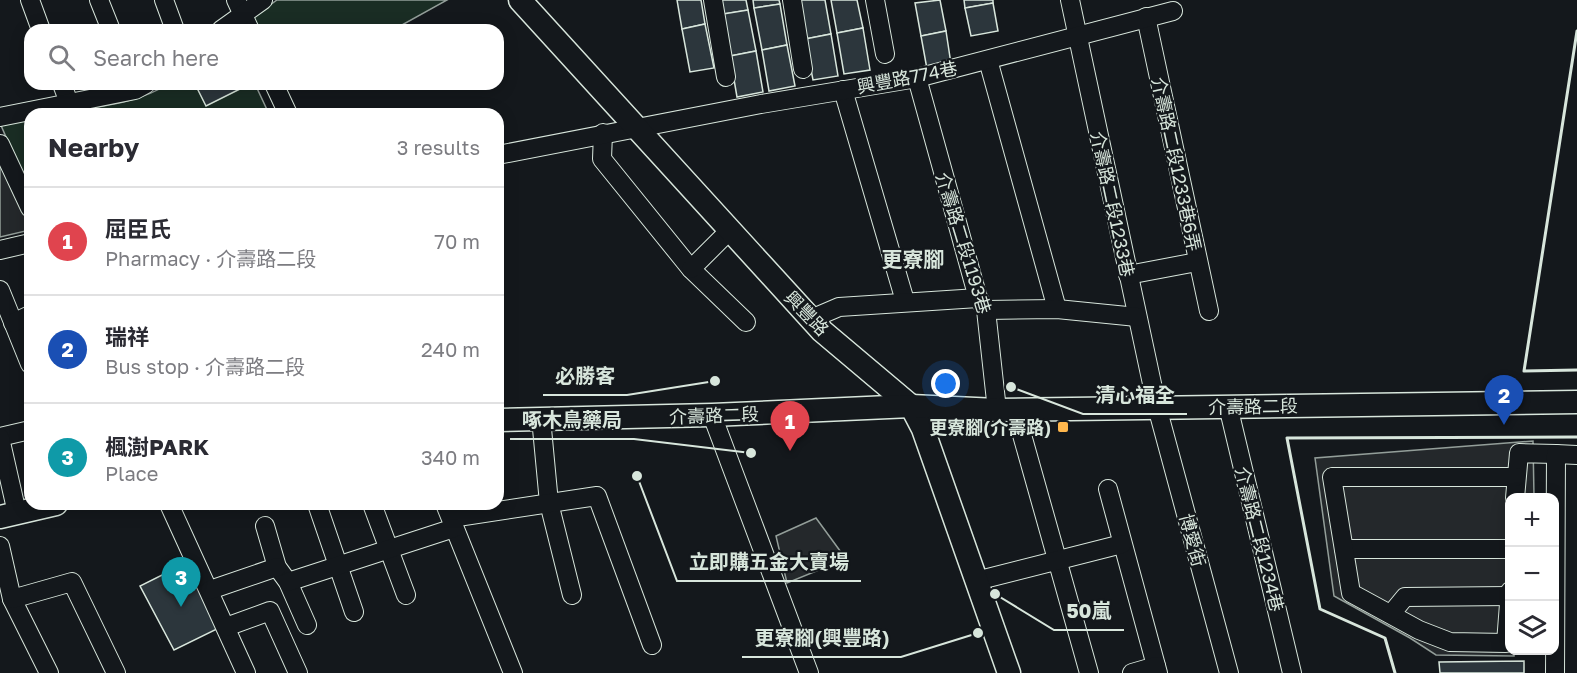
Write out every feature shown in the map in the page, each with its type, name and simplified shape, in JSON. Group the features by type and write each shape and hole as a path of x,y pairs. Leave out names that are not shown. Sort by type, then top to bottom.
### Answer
{"main road":[{"name":"興豐路","path":"520,0 811,319 911,406 926,438 1009,673"},
{"name":"介壽路二段","path":"504,420 712,416 911,406 1006,410 1577,402"},
{"path":"8,515 30,510"}],"street":[{"path":"30,0 39,24"},
{"path":"99,0 109,24"},
{"path":"164,0 173,24"},
{"path":"230,24 263,0"},
{"path":"713,0 726,77"},
{"path":"792,0 803,69"},
{"path":"875,0 885,54"},
{"name":"介壽路二段1233巷","path":"1070,0 1157,407"},
{"name":"興豐路774巷","path":"504,154 603,133 917,78 1055,43 1077,34 1173,11"},
{"name":"介壽路二段1233巷6弄","path":"1146,17 1209,312"},
{"path":"988,60 1057,309"},
{"name":"介壽路二段1193巷","path":"917,78 982,304 1006,410 1056,561 1089,673"},
{"path":"64,90 69,103"},
{"path":"44,108 122,90"},
{"path":"277,90 285,108"},
{"path":"843,90 905,301"},
{"path":"0,117 24,112"},
{"path":"603,133 602,159 691,269 746,322"},
{"path":"0,144 24,195"},
{"path":"691,269 730,230"},
{"path":"0,250 24,244"},
{"path":"1128,275 1197,262"},
{"path":"0,290 24,350"},
{"path":"811,319 839,307 905,301 1057,309 1137,317"},
{"path":"13,323 24,318"},
{"name":"介壽路二段1234巷","path":"1228,406 1292,673"},
{"name":"博愛街","path":"1157,407 1229,673"},
{"path":"712,416 809,673"},
{"path":"541,418 549,503 572,595"},
{"path":"8,515 0,438 24,432"},
{"path":"1515,493 1519,453 1577,455"},
{"path":"1555,673 1556,454"},
{"path":"1509,601 1506,644 1450,642 1351,593 1332,477 1516,477"},
{"path":"1108,489 1157,669 1132,673"},
{"path":"504,509 597,496 652,645"},
{"path":"172,510 246,673"},
{"path":"319,510 354,612"},
{"path":"374,510 406,595"},
{"path":"288,582 388,550 450,517 500,510"},
{"path":"450,517 513,673"},
{"path":"265,526 277,567 288,582 307,625"},
{"path":"976,581 1122,543"},
{"path":"0,546 12,599 50,673"},
{"path":"1344,549 1505,549"},
{"path":"210,590 277,567"},
{"path":"12,599 72,582 116,673"},
{"path":"1390,614 1405,597 1505,596"},
{"path":"226,627 270,611 298,673"}],"green space":[{"path":"277,0 447,0 404,24 250,24 248,21"},
{"path":"258,90 266,108 89,108 127,101 155,91"},
{"path":"24,119 24,179 0,123"}],"shaded area":[{"path":"0,143 24,199 24,231 0,237"},
{"path":"1533,441 1534,493 1505,493 1505,655 1514,656 1436,655 1334,596 1315,458"},
{"path":"816,518 846,559 787,583 776,536"}],"building":[{"path":"677,0 701,0 705,24 682,29"},
{"path":"720,0 746,0 748,10 723,14"},
{"path":"753,0 779,0 780,4 754,8"},
{"path":"798,0 825,0 831,34 805,39"},
{"path":"831,0 857,0 863,28 837,33"},
{"path":"940,0 946,31 921,36 915,3"},
{"path":"964,0 993,0 993,3 965,8"},
{"path":"993,3 998,31 971,36 965,8"},
{"path":"780,4 787,45 762,50 754,8"},
{"path":"748,10 756,51 730,56 723,14"},
{"path":"705,24 714,68 690,72 682,29"},
{"path":"863,28 870,70 844,74 837,33"},
{"path":"946,31 951,64 927,69 921,36"},
{"path":"831,34 838,76 813,80 805,39"},
{"path":"787,45 795,86 769,91 762,50"},
{"path":"756,51 763,92 737,97 730,56"},
{"path":"198,90 238,90 206,106"},
{"path":"190,561 219,628 174,650 140,586"},
{"path":"1524,661 1524,673 1440,673 1439,662"}],"wall":[{"path":"1577,31 1524,371 1577,370"},
{"path":"1395,673 1385,638 1320,609 1287,438 1577,437"}],"place":[{"name":"必勝客","path":"715,381"},
{"name":"清心福全","path":"1011,387"},
{"name":"瑞祥","path":"1504,425"},
{"name":"更寮腳(介壽路)","path":"1063,427"},
{"name":"屈臣氏","path":"790,451"},
{"name":"啄木鳥藥局","path":"751,453"},
{"name":"立即購五金大賣場","path":"637,476"},
{"name":"50嵐","path":"995,594"},
{"name":"楓澍PARK","path":"181,607"},
{"name":"更寮腳(興豐路)","path":"978,633"}],"district":[{"name":"更寮腳","path":"913,259"}]}
